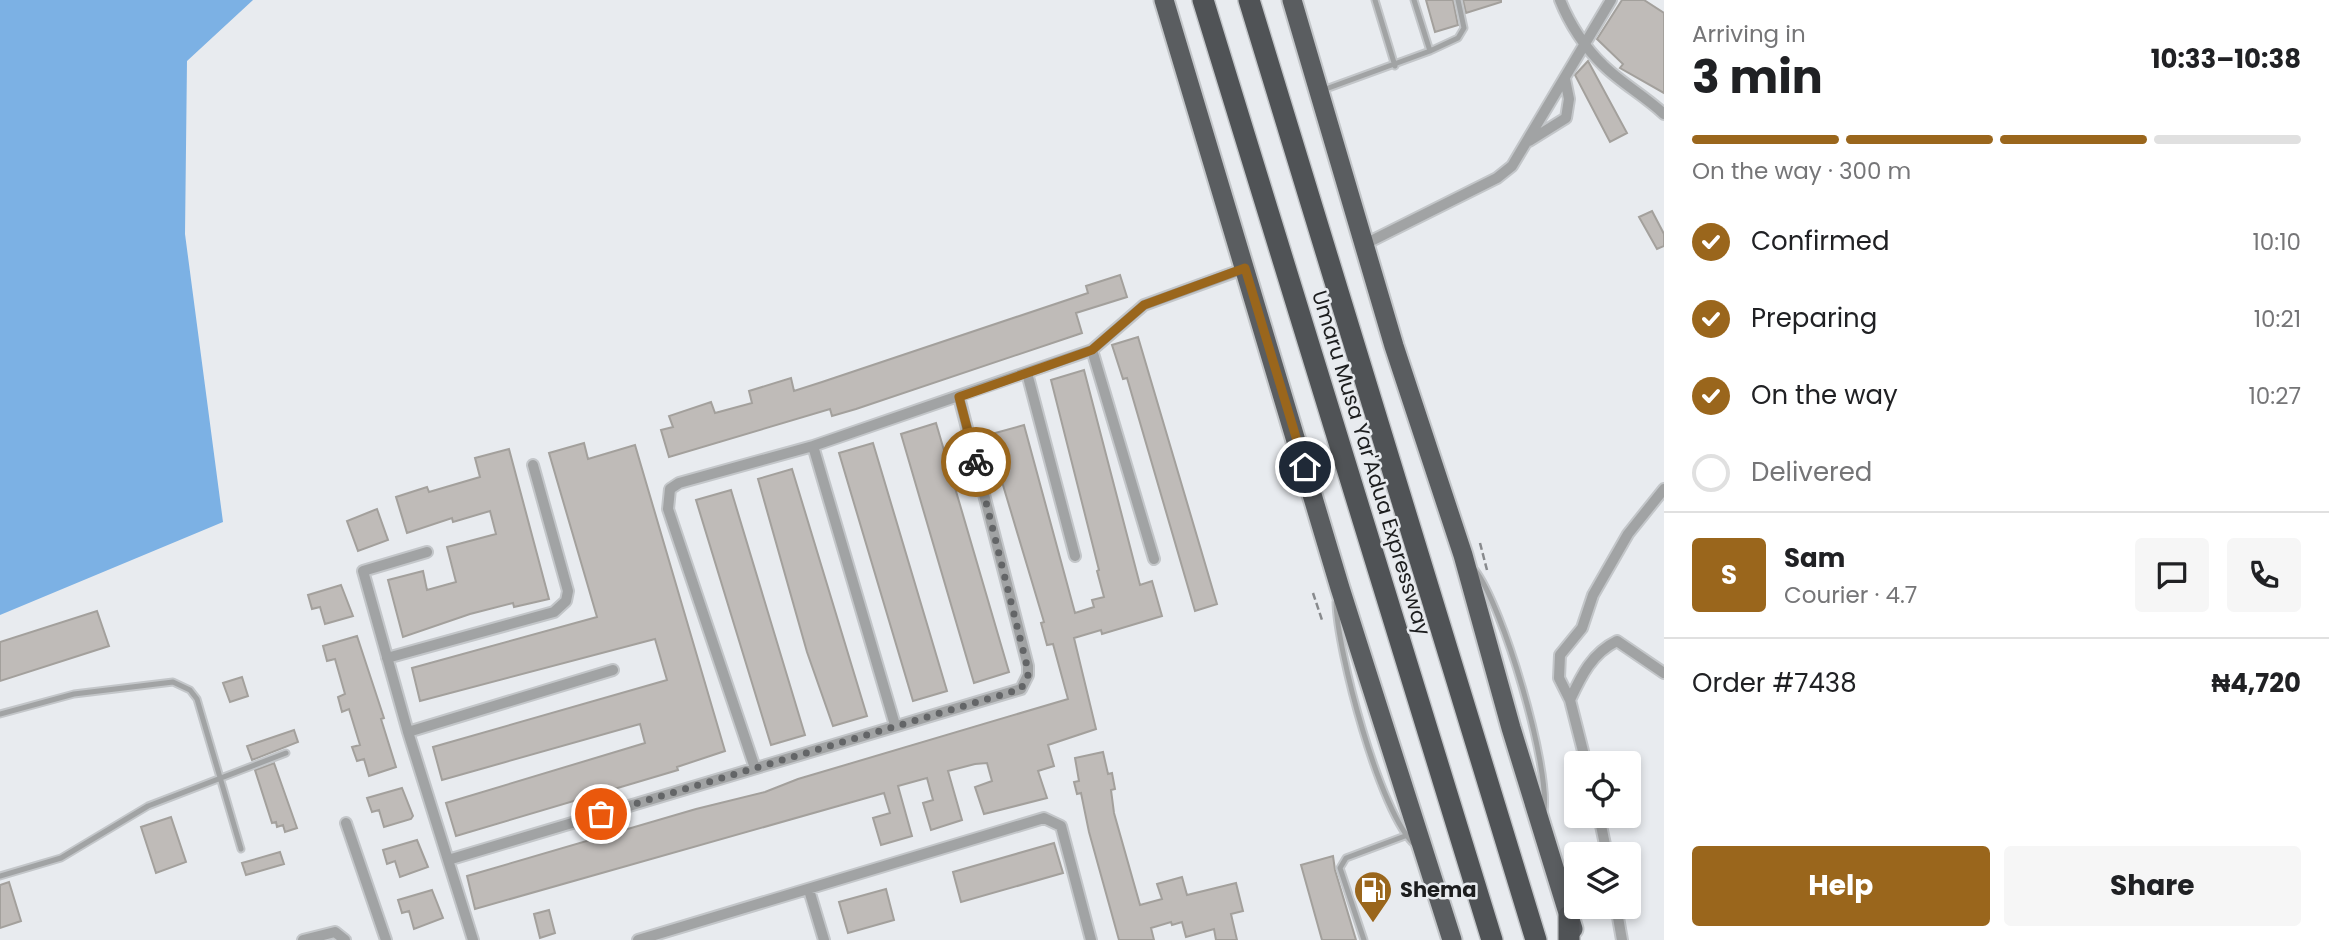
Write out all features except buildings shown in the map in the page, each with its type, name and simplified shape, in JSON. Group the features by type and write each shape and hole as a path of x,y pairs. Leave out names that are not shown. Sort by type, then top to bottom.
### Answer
{"highway":[{"path":"1164,0 1340,589 1452,940"},
{"name":"Umaru Musa Yar'Adua Expressway","path":"1203,0 1492,940"},
{"name":"Umaru Musa Yar'Adua Expressway","path":"1250,0 1536,940"},
{"path":"1292,0 1394,346 1463,555 1511,728 1564,899"},
{"path":"1569,919 1569,940"},
{"path":"1570,919 1576,940"}],"street":[{"path":"1560,0 1572,25 1604,67 1664,114"},
{"path":"1365,244 1497,178 1512,166 1565,79 1584,40 1611,0"},
{"path":"1529,141 1566,118 1569,99 1565,79"},
{"path":"755,768 668,509 670,489 679,483 813,446 1092,350 1144,305 1245,268"},
{"path":"1092,350 1154,559"},
{"path":"1027,373 1075,556"},
{"path":"448,860 1021,689 1028,675 959,397"},
{"path":"813,446 895,725"},
{"path":"387,658 554,612 566,601 568,591 533,465"},
{"path":"1583,751 1570,700 1559,678 1560,654 1582,628 1593,595 1628,534 1664,489"},
{"path":"427,552 363,571 408,732 473,940"},
{"path":"1570,700 1581,676 1602,648 1617,641 1664,673"},
{"path":"408,732 613,670"},
{"path":"638,940 1044,818 1061,826 1089,939"},
{"path":"346,823 386,940"},
{"path":"809,890 824,940"},
{"path":"1618,919 1622,940"},
{"path":"303,940 335,932 345,940"}],"lane":[{"path":"1375,0 1395,66"},
{"path":"1414,0 1430,51"},
{"path":"1320,91 1395,66 1458,38 1465,28 1458,0"},
{"path":"1340,589 1336,600 1338,630 1350,684 1373,760 1405,836 1423,852"},
{"path":"0,714 74,694 173,682 190,690 197,699 241,849"},
{"path":"0,876 61,858 148,806 286,753"},
{"path":"1364,940 1340,867 1346,858 1405,836"}],"path":[{"path":"1479,543 1489,576"},
{"path":"1313,593 1322,620"}],"shaded area":[{"path":"0,0 253,0 187,61 185,234 223,522 0,615"}],"way so far":[{"path":"601,814 1021,689 1028,675 1027,666 976,462"}],"place":[{"name":"Shema","path":"1373,924"}],"route":[{"path":"976,462 959,397 1092,350 1144,305 1245,268 1305,467"}]}
